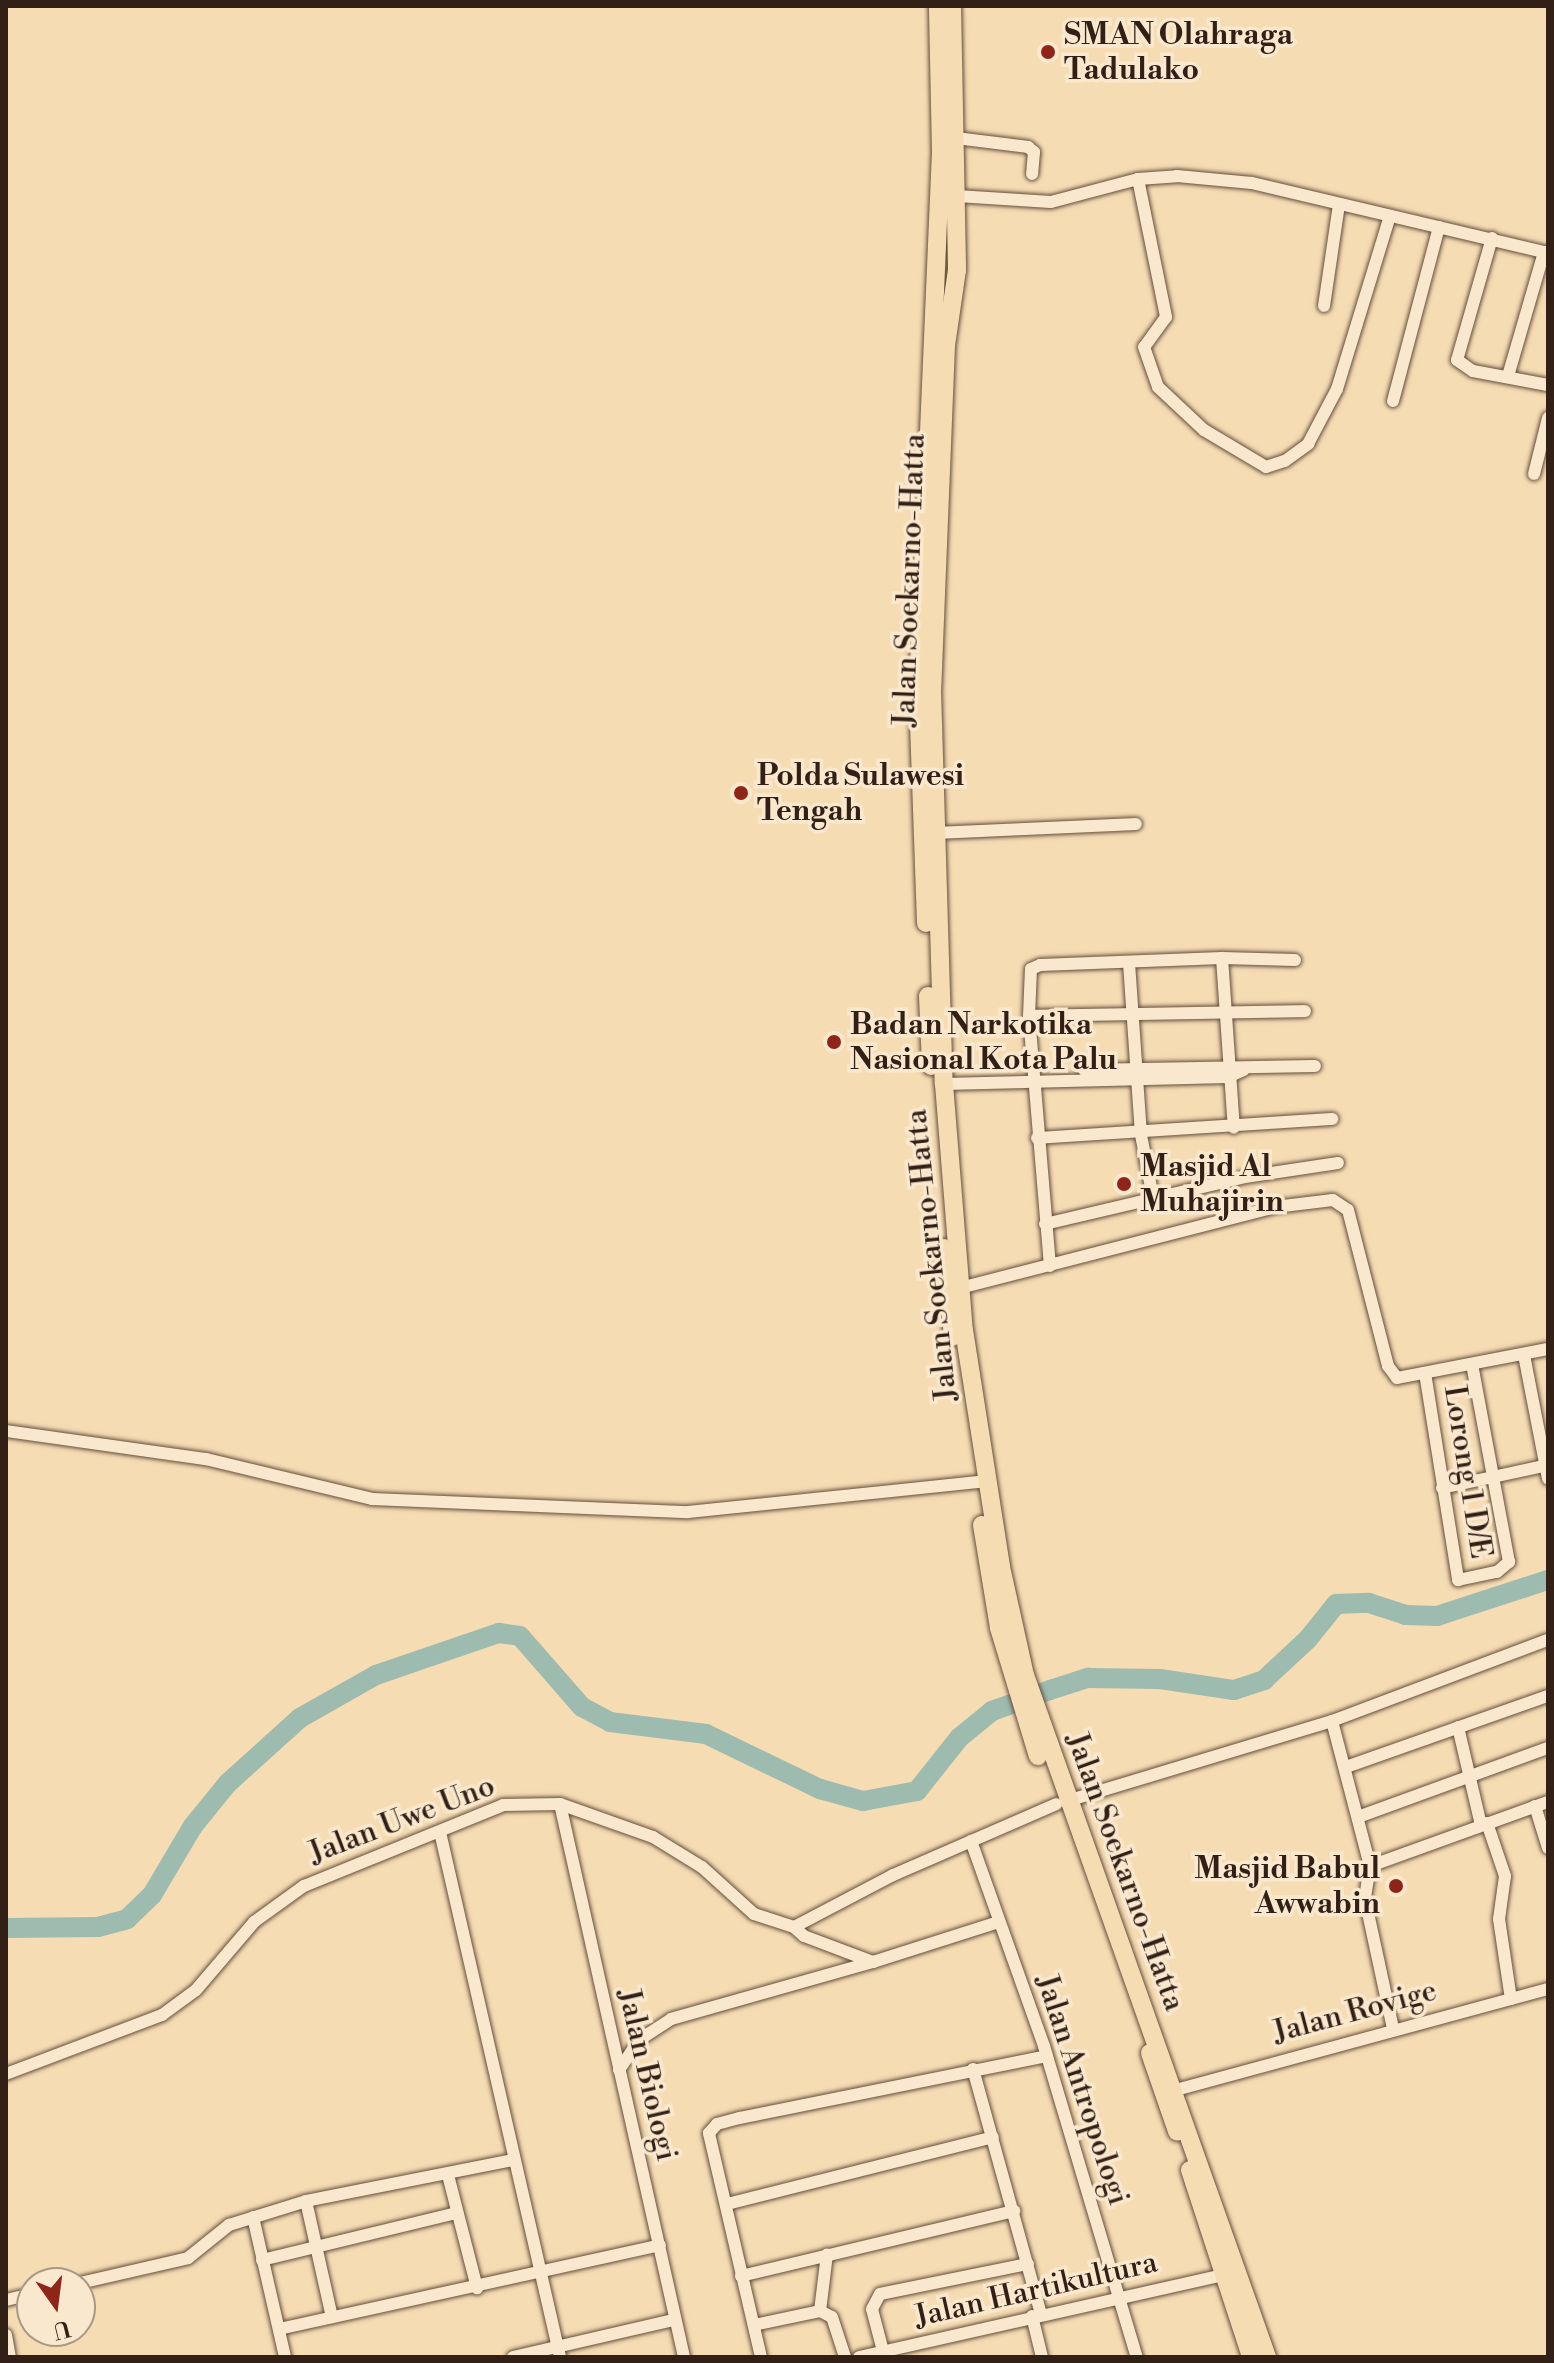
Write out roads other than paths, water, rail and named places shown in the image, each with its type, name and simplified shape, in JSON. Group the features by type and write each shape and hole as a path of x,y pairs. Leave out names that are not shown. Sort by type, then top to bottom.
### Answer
{"main road":[{"name":"Jalan Soekarno-Hatta","path":"938,6 941,152 932,664 936,833 930,875 949,1309 981,1482"},
{"name":"Jalan Soekarno-Hatta","path":"952,6 957,270 946,345 933,484 918,689 944,1084 943,1150 993,1598 1061,1802 1267,2357"},
{"name":"Jalan Soekarno-Hatta","path":"1061,1802 1176,2090 1224,2275 1251,2357"}],"street":[{"path":"956,138 1028,147 1034,152 1032,174"},
{"path":"957,196 1051,202 1138,179 1177,176 1252,183 1546,252 1508,376"},
{"path":"1138,179 1166,317 1144,347 1158,387 1204,430 1260,465 1285,461 1314,436 1356,334 1390,216"},
{"path":"1324,306 1339,204"},
{"path":"1393,401 1439,227"},
{"path":"1492,238 1461,341 1460,365 1548,385"},
{"path":"1534,474 1548,418"},
{"path":"936,833 1136,824"},
{"path":"1222,958 1235,1071 1234,1128"},
{"path":"1050,1266 1030,1077 1029,1016 1033,967 1222,958 1295,960"},
{"path":"1129,963 1141,1135 1153,1198"},
{"path":"1029,1016 1305,1011"},
{"path":"944,1084 1030,1077 1315,1066"},
{"path":"1037,1138 1089,1132 1141,1135 1332,1119"},
{"path":"1045,1224 1153,1198 1338,1163"},
{"path":"960,1288 1275,1207 1339,1201 1348,1210 1392,1375 1400,1379 1548,1349"},
{"path":"1524,1355 1548,1479"},
{"path":"1472,1365 1493,1475"},
{"name":"Lorong 1 D/E","path":"1425,1373 1458,1580 1497,1572 1509,1562 1493,1475"},
{"path":"6,1431 206,1459 372,1499 688,1512 981,1482"},
{"path":"1442,1488 1547,1465"},
{"path":"794,1927 971,1841 1061,1802 1332,1721 1548,1640"},
{"path":"1346,1767 1548,1696"},
{"path":"1332,1721 1370,1866 1365,1899 1393,2028"},
{"path":"1458,1727 1484,1824 1505,1876 1499,1919 1511,1999"},
{"path":"1358,1817 1548,1748"},
{"name":"Jalan Uwe Uno","path":"6,2074 162,2015 196,1990 241,1935 287,1896 503,1805 560,1804 588,1810 676,1848 754,1914 794,1927 804,1936 873,1962"},
{"name":"Jalan Biologi","path":"560,1804 660,2245 673,2320 684,2357"},
{"path":"1370,1866 1542,1804 1548,1848"},
{"path":"440,1832 558,2351"},
{"name":"Jalan Antropologi","path":"971,1841 1047,2056 1137,2357"},
{"path":"619,2070 639,2040 671,2019 873,1962 998,1922"},
{"name":"Jalan Rovige","path":"1176,2090 1393,2028 1548,1989"},
{"path":"761,2357 727,2204 708,2138 717,2124 1047,2056"},
{"path":"973,2069 1028,2264 1042,2357"},
{"path":"727,2204 993,2137"},
{"path":"96,2279 188,2258 214,2234 253,2217 306,2201 514,2160"},
{"path":"448,2175 477,2288"},
{"path":"306,2201 332,2317"},
{"path":"741,2276 1014,2211"},
{"path":"262,2260 456,2213"},
{"path":"253,2217 285,2357"},
{"path":"279,2329 477,2288 660,2245"},
{"path":"820,2311 827,2254"},
{"path":"883,2351 872,2309 880,2294 1028,2264"},
{"name":"Jalan Hartikultura","path":"859,2357 1224,2275"},
{"path":"754,2325 820,2311 832,2317 845,2357"},
{"path":"513,2357 558,2351 673,2320"},
{"path":"6,2335 10,2357"}],"waterway":[{"path":"6,1928 98,1927 127,1919 152,1895 193,1826 228,1783 300,1718 376,1675 499,1633 520,1636 582,1707 610,1722 706,1734 820,1789 863,1801 917,1791 959,1738 992,1711 1050,1690 1088,1678 1160,1679 1234,1690 1264,1680 1308,1639 1336,1604 1369,1603 1405,1615 1437,1616 1548,1580"}],"place":[{"name":"SMAN Olahraga Tadulako","path":"1048,52"},
{"name":"Polda Sulawesi Tengah","path":"741,793"},
{"name":"Badan Narkotika Nasional Kota Palu","path":"834,1042"},
{"name":"Masjid Al Muhajirin","path":"1124,1184"},
{"name":"Masjid Babul Awwabin","path":"1396,1886"}]}
